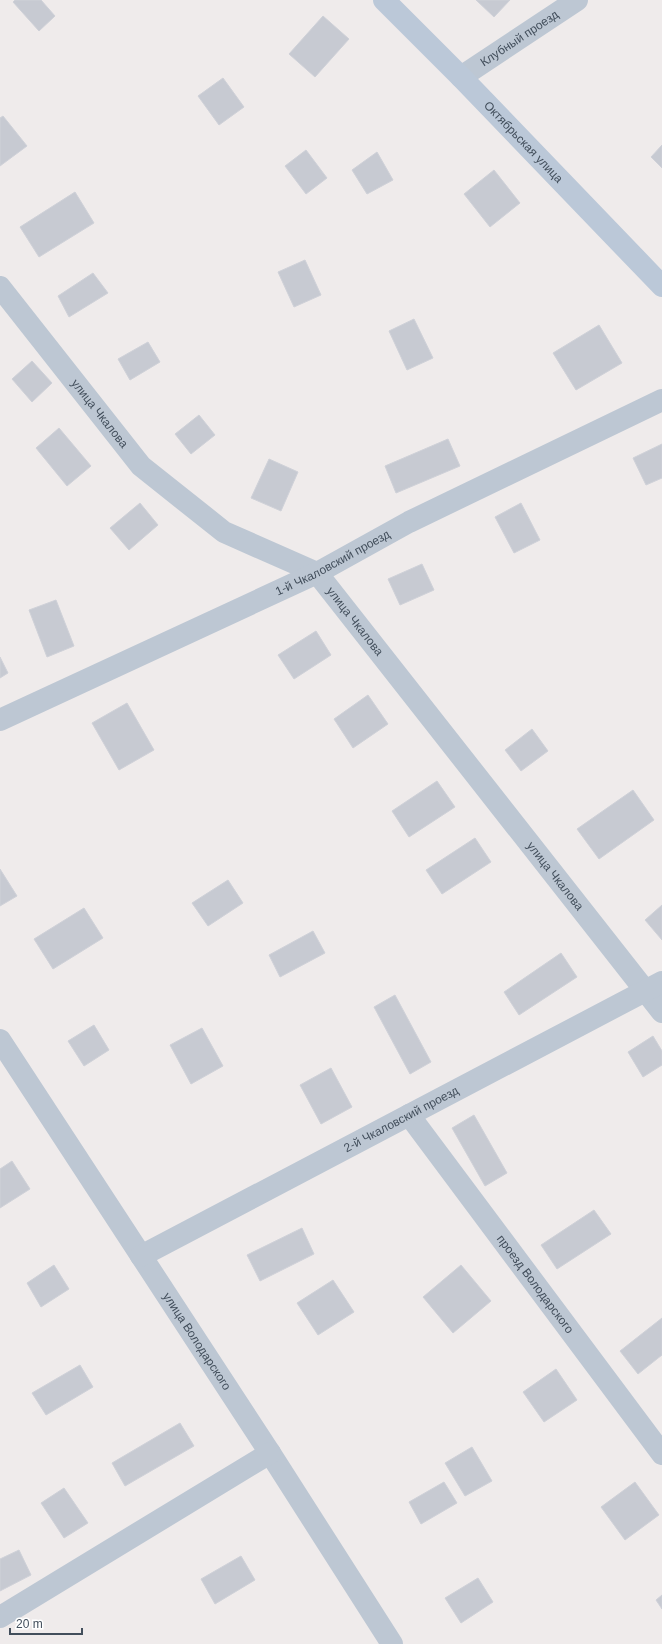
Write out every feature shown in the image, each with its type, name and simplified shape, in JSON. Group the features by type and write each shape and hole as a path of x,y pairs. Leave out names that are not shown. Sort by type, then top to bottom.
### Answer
{"street":[{"name":"Октябрьская улица","path":"384,0 461,76 662,286"},
{"name":"Клубный проезд","path":"461,76 577,0"},
{"name":"улица Чкалова","path":"0,286 141,466 224,532 317,573 653,986 662,1012"},
{"name":"1-й Чкаловский проезд","path":"0,720 317,573 409,522 662,400"},
{"name":"2-й Чкаловский проезд","path":"141,1256 653,986"},
{"name":"улица Володарского","path":"0,1040 270,1453 392,1644"},
{"name":"проезд Володарского","path":"409,1115 662,1454"},
{"path":"0,1617 270,1453"}],"building":[{"path":"15,0 41,0 55,16 39,31 13,2"},
{"path":"476,0 510,0 494,17"},
{"path":"323,16 349,39 315,77 289,54"},
{"path":"223,78 244,107 219,125 198,96"},
{"path":"3,116 27,146 0,166 0,118"},
{"path":"662,145 662,168 651,157"},
{"path":"306,150 327,178 306,194 285,166"},
{"path":"377,152 393,180 367,194 352,170"},
{"path":"494,170 520,203 490,227 464,194"},
{"path":"75,192 94,223 39,257 20,227"},
{"path":"305,260 321,295 294,307 278,272"},
{"path":"93,273 108,293 69,317 58,296"},
{"path":"414,319 433,358 407,370 389,331"},
{"path":"599,325 622,363 576,390 553,353"},
{"path":"148,342 160,362 130,380 118,359"},
{"path":"32,361 52,383 32,402 12,379"},
{"path":"199,415 215,435 191,454 175,434"},
{"path":"59,428 91,466 67,486 36,448"},
{"path":"448,439 460,466 396,493 385,466"},
{"path":"662,444 662,478 646,485 633,458"},
{"path":"269,459 298,472 281,511 251,498"},
{"path":"140,503 158,525 129,550 110,528"},
{"path":"521,503 540,540 514,553 495,517"},
{"path":"422,564 434,590 400,605 388,579"},
{"path":"56,600 74,646 47,657 29,610"},
{"path":"316,631 331,655 294,679 278,655"},
{"path":"0,657 8,673 0,678"},
{"path":"368,695 388,724 353,748 334,719"},
{"path":"127,703 154,750 119,770 92,723"},
{"path":"532,729 548,751 521,771 505,750"},
{"path":"437,781 455,807 409,837 392,811"},
{"path":"633,790 654,820 599,859 577,829"},
{"path":"475,838 491,862 442,894 426,870"},
{"path":"0,869 17,896 0,906"},
{"path":"228,880 243,903 208,926 192,903"},
{"path":"662,905 662,940 645,920"},
{"path":"84,908 103,938 53,969 34,939"},
{"path":"313,931 325,953 280,977 269,955"},
{"path":"561,953 577,977 519,1015 504,992"},
{"path":"395,995 431,1062 410,1074 374,1007"},
{"path":"94,1025 109,1050 84,1066 68,1041"},
{"path":"202,1028 223,1066 191,1084 170,1045"},
{"path":"653,1036 662,1051 662,1065 643,1077 628,1052"},
{"path":"331,1068 352,1107 321,1124 300,1085"},
{"path":"474,1115 507,1173 485,1186 452,1128"},
{"path":"12,1161 30,1189 0,1208 0,1169"},
{"path":"594,1210 611,1234 557,1269 541,1245"},
{"path":"302,1228 314,1254 260,1281 247,1255"},
{"path":"54,1265 69,1289 41,1307 27,1283"},
{"path":"461,1265 491,1301 453,1333 423,1297"},
{"path":"333,1280 354,1312 318,1335 297,1303"},
{"path":"662,1318 662,1355 638,1374 620,1351"},
{"path":"80,1365 93,1387 46,1415 32,1393"},
{"path":"556,1369 577,1400 544,1422 523,1392"},
{"path":"180,1423 194,1446 125,1486 112,1463"},
{"path":"472,1447 492,1481 465,1496 445,1463"},
{"path":"444,1482 457,1503 421,1524 409,1502"},
{"path":"635,1482 659,1515 625,1540 601,1507"},
{"path":"64,1488 88,1523 64,1538 41,1503"},
{"path":"19,1550 31,1575 0,1591 0,1559"},
{"path":"241,1556 255,1580 215,1604 201,1579"},
{"path":"478,1578 493,1602 461,1623 445,1598"},
{"path":"662,1595 662,1609 656,1600"}]}
